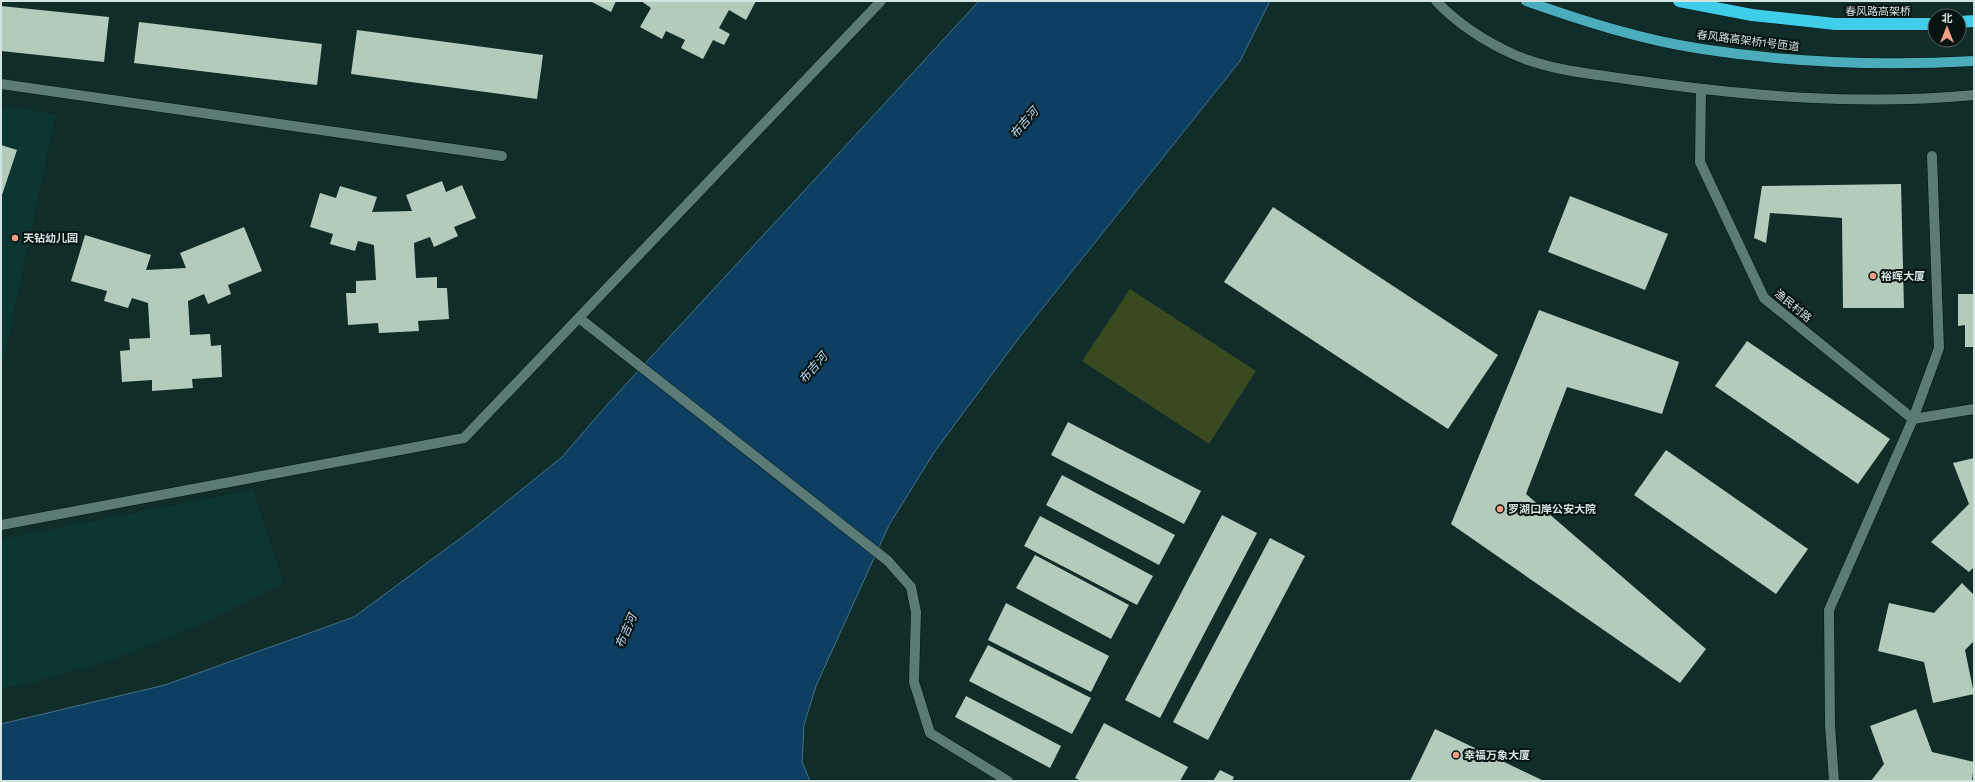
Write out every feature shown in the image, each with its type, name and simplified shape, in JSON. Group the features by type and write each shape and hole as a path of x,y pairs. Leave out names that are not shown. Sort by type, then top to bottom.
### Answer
{"highway":[{"name":"春风路高架桥","path":"1679,1 1752,15 1835,24 1927,24"}],"main road":[{"name":"春风路高架桥1号匝道","path":"1526,1 1599,25 1701,49 1812,60 1879,64 1974,61"}],"street":[{"path":"1,525 464,438 881,1"},
{"path":"1436,1 1462,25 1516,55 1560,68 1701,89 1836,100 1944,98 1974,95"},
{"path":"1,84 502,156"},
{"name":"渔民村路","path":"1701,89 1700,162 1764,298 1913,419"},
{"path":"1834,781 1830,725 1829,610 1913,419 1939,348 1932,156"},
{"path":"579,318 888,561 911,587 916,612 914,682 930,733 1008,781"},
{"path":"1913,419 1974,409"}],"shaded area":[{"name":"天钻幼儿园","path":"1,106 56,114 3,363 1,363"},
{"path":"253,490 284,583 202,624 111,660 33,682 1,689 1,539"}],"green space":[{"path":"1130,289 1256,371 1209,444 1082,361"}],"water":[{"name":"布吉河","path":"979,1 1270,1 1240,61 1021,335 935,451 889,525 816,686 804,725 802,762 810,781 1,781 1,724 165,685 354,617 473,529 562,457 606,406"}],"building":[{"path":"590,1 616,1 611,12"},
{"path":"641,1 756,1 746,20 729,10 719,28 730,34 724,45 713,40 703,59 681,48 685,40 666,31 662,39 640,27 651,8"},
{"path":"1,6 109,17 104,62 1,51"},
{"path":"139,22 322,44 317,85 134,63"},
{"path":"357,30 543,55 537,99 351,74"},
{"path":"1,145 17,150 1,198"},
{"path":"442,181 446,192 462,185 476,218 454,227 458,236 434,247 430,237 414,243 416,278 437,277 437,288 447,288 449,319 418,321 419,331 379,333 378,323 348,325 346,293 356,293 356,281 376,280 374,245 358,241 355,251 330,244 333,234 310,227 320,193 336,198 340,186 377,197 372,212 412,211 406,195"},
{"name":"裕晖大厦","path":"1901,184 1904,308 1843,308 1842,218 1770,213 1766,243 1754,238 1762,186"},
{"path":"1570,196 1668,234 1645,290 1548,252"},
{"path":"1273,207 1498,355 1448,429 1224,282"},
{"path":"244,227 262,271 228,285 231,294 208,304 204,294 188,301 190,335 210,334 211,346 221,345 222,377 192,379 193,388 152,391 152,380 122,382 120,351 130,350 129,339 150,338 148,303 132,298 128,308 104,301 107,291 71,281 85,235 151,255 146,270 186,268 180,253"},
{"path":"1958,294 1974,294 1974,347 1965,347 1965,325 1958,326"},
{"name":"罗湖口岸公安大院","path":"1539,310 1679,362 1662,414 1567,387 1526,494 1706,649 1680,683 1451,524"},
{"path":"1747,341 1890,439 1858,484 1715,386"},
{"path":"1068,422 1201,491 1184,524 1051,455"},
{"path":"1666,450 1808,549 1776,594 1634,495"},
{"path":"1974,458 1974,567 1969,572 1931,542 1969,504 1953,463"},
{"path":"1062,475 1175,535 1159,565 1046,505"},
{"path":"1222,515 1257,533 1160,718 1125,700"},
{"path":"1040,516 1153,576 1137,605 1024,546"},
{"path":"1270,538 1305,556 1208,740 1173,722"},
{"path":"1035,555 1129,605 1111,639 1016,588"},
{"path":"1962,583 1974,595 1974,641 1965,650 1974,694 1933,703 1924,662 1878,651 1889,603 1934,613"},
{"path":"1006,603 1109,656 1091,692 988,640"},
{"path":"988,645 1091,698 1072,734 969,681"},
{"path":"966,696 1061,746 1050,768 955,717"},
{"path":"1916,709 1932,752 1974,762 1972,781 1871,781 1884,764 1870,726"},
{"path":"1104,723 1188,767 1180,781 1081,781 1075,778"},
{"name":"幸福万象大厦","path":"1435,729 1544,781 1410,781"},
{"path":"1220,770 1234,777 1232,781 1213,781"}],"place":[{"name":"天钻幼儿园","path":"15,238"},
{"name":"裕晖大厦","path":"1873,276"},
{"name":"罗湖口岸公安大院","path":"1500,509"},
{"name":"幸福万象大厦","path":"1456,755"}]}
